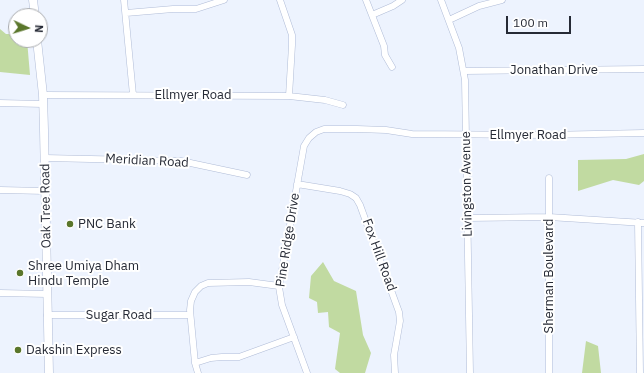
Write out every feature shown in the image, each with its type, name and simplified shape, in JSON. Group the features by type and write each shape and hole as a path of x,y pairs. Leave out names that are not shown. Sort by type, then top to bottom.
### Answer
{"main road":[{"name":"Oak Tree Road","path":"38,48 43,100 45,158 49,373"}],"street":[{"path":"124,0 133,95"},
{"path":"126,13 173,9 196,9 224,0"},
{"path":"280,0 292,36 289,96"},
{"path":"366,0 384,46 385,55 392,67"},
{"path":"372,15 393,6 402,0"},
{"name":"Livingston Avenue","path":"441,0 459,48 464,71 470,373"},
{"path":"449,20 479,6 502,0"},
{"name":"Jonathan Drive","path":"464,71 644,69"},
{"name":"Ellmyer Road","path":"0,103 133,95 289,96 343,104"},
{"name":"Ellmyer Road","path":"316,132 324,130 357,129 386,130 412,134 466,135 644,134"},
{"name":"Pine Ridge Drive","path":"307,373 282,305 279,286 304,146 309,138 316,132"},
{"name":"Meridian Road","path":"45,158 181,161 247,175"},
{"name":"Sherman Boulevard","path":"548,178 550,373"},
{"name":"Fox Hill Road","path":"297,184 350,194 356,198 360,205 399,312 400,320 394,355 395,373"},
{"path":"0,190 45,191"},
{"path":"467,218 549,217 641,223 640,373"},
{"path":"198,373 195,363 190,315 191,301 195,292 201,286 208,283 249,282 279,286"},
{"path":"0,294 47,294"},
{"name":"Sugar Road","path":"47,315 190,315"},
{"path":"195,363 211,358 239,357 294,337"}],"green space":[{"path":"0,29 8,34 8,48 28,48 30,75 0,72"},
{"path":"644,154 644,181 639,185 613,180 578,191 578,160 626,159"},
{"path":"323,262 334,281 356,291 363,335 371,353 365,373 340,373 335,369 340,333 329,327 328,312 318,313 317,302 309,298 311,276"},
{"path":"586,341 598,346 601,373 582,373"}],"place":[{"name":"PNC Bank","path":"70,224"},
{"name":"Shree Umiya Dham Hindu Temple","path":"20,273"},
{"name":"Dakshin Express","path":"18,350"}]}
